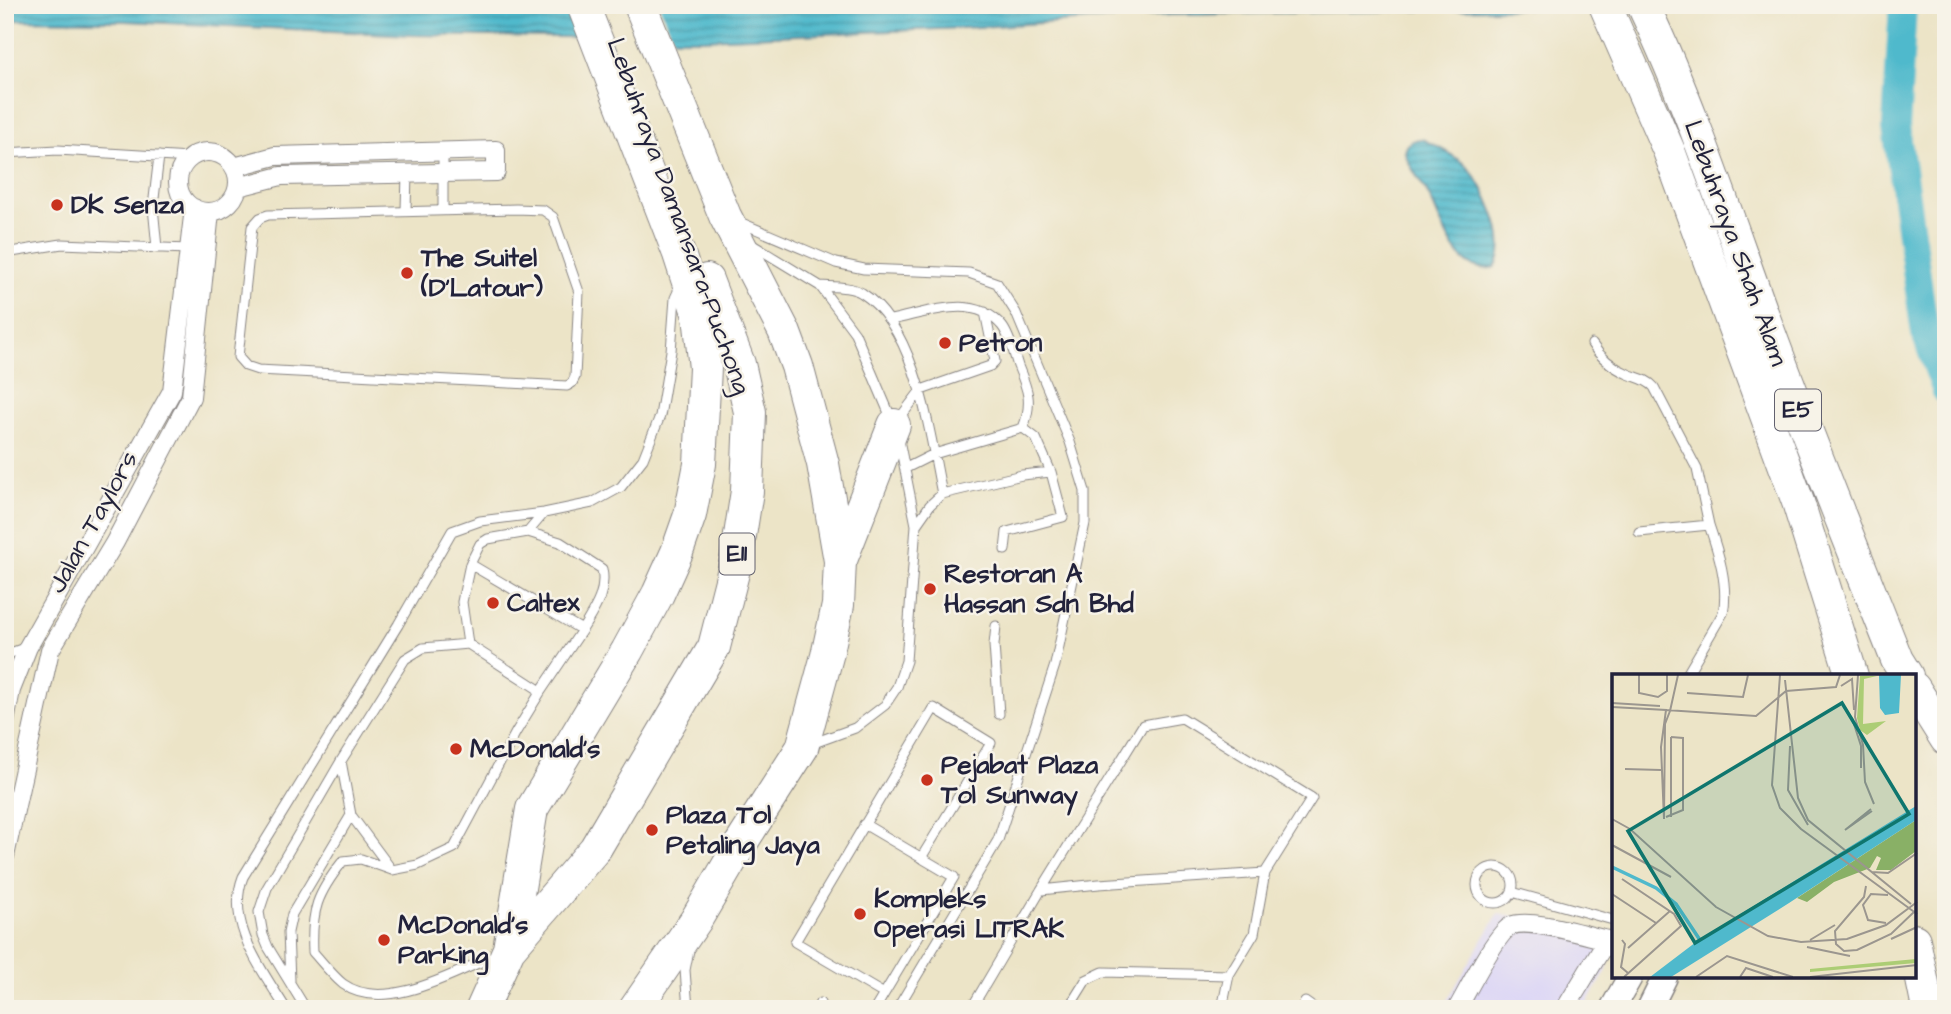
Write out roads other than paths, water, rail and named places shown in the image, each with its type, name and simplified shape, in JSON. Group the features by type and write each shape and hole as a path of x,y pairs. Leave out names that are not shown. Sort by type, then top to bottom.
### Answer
{"highway":[{"name":"Lebuhraya Damansara–Puchong","path":"509,949 595,849 714,647 736,561 747,491 750,411 739,364 583,5"},
{"name":"Lebuhraya Damansara–Puchong","path":"482,1009 509,949 532,809 646,617 677,552 690,515 700,464 705,368 699,316 666,196 602,5"},
{"name":"Lebuhraya Damansara–Puchong","path":"635,1009 696,920 802,748 838,605 840,561 823,464 797,366 784,331 709,178 640,5"},
{"name":"Lebuhraya Shah Alam","path":"1605,5 1669,151 1798,502 1851,674"},
{"name":"Lebuhraya Shah Alam","path":"1643,5 1699,139 1806,432 1897,660 1906,674"},
{"path":"840,561 894,425"},
{"path":"1916,691 1946,739"},
{"path":"1916,950 1928,1009"}],"street":[{"path":"234,167 275,156 496,150 496,172 281,176 238,187"},
{"path":"209,152 228,159 234,167 238,187 228,204 202,210 186,202 178,184 179,174 190,158 209,152"},
{"name":"Jalan Taylors","path":"5,722 11,690 28,647 172,391 188,249 202,210"},
{"name":"Jalan Taylors","path":"5,856 50,650 115,542 191,397 202,210"},
{"path":"1457,1009 1501,935 1513,925 1531,924 1610,940 1565,1009"},
{"path":"1612,1009 1629,979"}],"lane":[{"path":"5,153 58,150 190,158"},
{"path":"443,151 443,209"},
{"path":"157,248 153,207 159,156"},
{"path":"406,210 407,173"},
{"path":"443,209 543,210 553,217 579,292 575,377 572,383 566,386 258,370 246,366 238,357 252,227 260,218 268,215 443,209"},
{"path":"729,223 768,256 820,286 855,333 894,425 906,468 916,525 906,661 897,687 885,705 855,728 802,748"},
{"path":"729,223 836,263 864,269 969,274 996,283 1016,313 1070,442 1085,491 1085,523 1055,665 1002,830 897,1009"},
{"path":"5,253 62,244 188,249"},
{"path":"286,1009 255,959 241,923 237,900 243,877 398,625 452,531 480,522 592,503 621,487 643,459 660,416 671,351 675,298 686,272"},
{"path":"820,286 851,288 863,294 891,320 921,390 943,494"},
{"path":"891,320 962,306 984,310 1003,327 1029,393 1030,412 1023,428"},
{"path":"894,425 921,390 990,366 995,361 984,310"},
{"path":"1592,344 1599,355 1625,373 1649,381 1697,469 1709,525 1718,550 1725,603 1723,612 1687,674"},
{"path":"906,468 934,454 1023,428"},
{"path":"1005,550 1007,532 1063,517 1051,472 1036,438 1023,428"},
{"path":"916,525 930,505 943,494 1022,475 1051,472"},
{"path":"528,532 544,513"},
{"path":"1639,533 1709,525"},
{"path":"468,644 462,602 470,564 480,544 488,539 528,532 560,542 602,569 603,590 582,630 516,732 454,848 418,865 392,870 361,859 343,861 326,883 312,919 313,951 343,984 373,995 392,995 509,949"},
{"path":"470,564 582,630"},
{"path":"996,626 994,645 999,715"},
{"path":"306,1009 268,947 259,912 267,888 341,761 405,659 423,648 468,644 541,691"},
{"path":"5,655 28,647"},
{"path":"884,994 794,942 934,708 991,743 920,858"},
{"path":"971,1009 1143,725 1182,718 1312,798 1265,873 1254,934 1229,975 1222,1009"},
{"path":"341,761 351,815 392,870"},
{"path":"290,983 288,932 292,914 351,815"},
{"path":"864,824 954,877 875,1009"},
{"path":"1491,867 1502,869 1511,876 1512,892 1503,901 1491,903 1481,897 1478,891 1480,874 1491,867"},
{"path":"1041,890 1265,873"},
{"path":"1512,892 1612,920"},
{"path":"688,1009 685,970 696,920"},
{"path":"1068,1009 1086,980 1103,972 1229,975"},
{"path":"1301,1009 1305,1002 1315,1009"}],"water":[{"path":"5,5 1710,5 1170,15 962,28 702,39 412,35 125,21 5,20"},
{"path":"1422,139 1464,164 1488,198 1500,243 1495,267 1481,268 1469,264 1451,243 1405,153 1410,142"}],"waterway":[{"path":"1903,5 1896,127 1925,333 1946,391"}],"place":[{"name":"DK Senza","path":"57,205"},
{"name":"The Suitel (D'Latour)","path":"407,273"},
{"name":"Petron","path":"945,343"},
{"name":"Restoran A Hassan Sdn Bhd","path":"930,589"},
{"name":"Caltex","path":"493,603"},
{"name":"McDonald's","path":"456,749"},
{"name":"Pejabat Plaza Tol Sunway","path":"927,780"},
{"name":"Plaza Tol Petaling Jaya","path":"652,830"},
{"name":"Kompleks Operasi LITRAK","path":"860,914"},
{"name":"McDonald's Parking","path":"384,940"}]}
